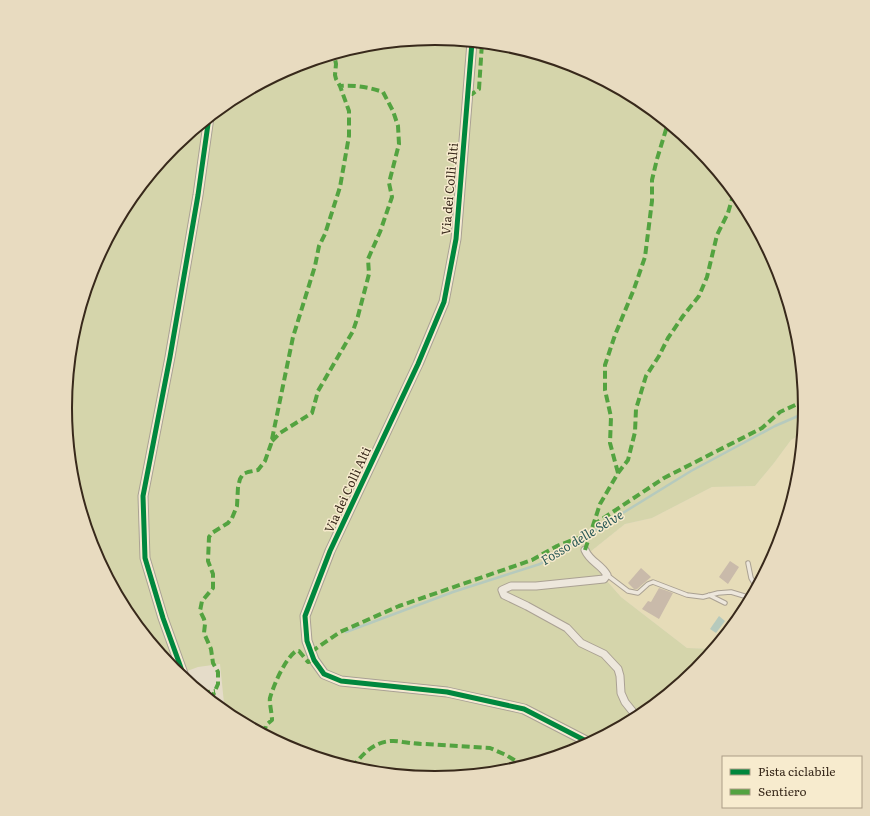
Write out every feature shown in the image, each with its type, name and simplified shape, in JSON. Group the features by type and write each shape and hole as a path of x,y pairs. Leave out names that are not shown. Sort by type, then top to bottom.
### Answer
{"street":[{"name":"Via dei Colli Alti","path":"472,47 456,239 444,302 418,364 330,550 305,616 307,641 314,660 324,674 341,681 447,692 524,709 583,739"},
{"path":"181,668 163,618 145,558 143,496 170,357 197,203 208,125"},
{"path":"586,550 588,558 605,571 607,575 604,579 536,586 511,586 502,590 504,595 567,628 581,643 604,654 618,669 621,693 625,702 633,712"}],"lane":[{"path":"748,563 753,583"},
{"path":"607,575 628,590 638,593 648,584 653,582 687,595 703,596 731,592 745,596"},
{"path":"709,595 725,603"}],"shaded area":[{"path":"797,437 791,479 779,525 761,569 749,590 737,610 706,649 687,648 621,597 585,556 625,524 652,518 712,487 755,486 791,440"},
{"path":"719,616 725,621 716,633 710,629"}],"green space":[{"path":"435,45 482,48 529,57 552,64 596,82 637,106 692,151 737,206 761,247 779,291 786,314 795,361 798,408 797,437 791,440 755,486 712,487 652,518 625,524 585,556 621,597 687,648 706,649 692,665 637,710 596,734 552,752 529,759 482,768 435,771 388,768 341,759 318,752 274,734 224,703 220,664 198,667 185,672 178,665 133,610 109,569 91,525 84,502 75,455 72,408 75,361 84,314 91,291 109,247 133,206 178,151 233,106 274,82 318,64 341,57 388,48"}],"building":[{"path":"730,561 739,567 728,584 719,577"},
{"path":"641,568 651,577 637,589 634,589 628,583"},
{"path":"659,588 673,593 659,619 642,609 648,601 651,602"}],"waterway":[{"name":"Fosso delle Selve","path":"346,632 453,592 540,564 691,471 775,426 798,416"}],"marked path":[{"path":"468,94 472,94 479,89 482,48"},
{"path":"213,695 218,684 218,672 213,663 211,649 204,633 205,624 200,611 202,601 213,588 213,574 208,561 209,537 212,533 228,523 232,518 237,506 238,487 243,474 258,470 265,461 271,444 293,337 315,266 319,246 325,234 340,187 349,136 349,111 336,79 335,59"},
{"path":"272,441 280,433 312,413 318,391 353,331 369,274 368,259 380,232 392,197 389,183 399,144 398,126 393,111 383,92 362,87 340,86"},
{"path":"618,473 610,443 611,417 605,390 605,365 645,257 652,201 652,180 666,129"},
{"path":"585,550 600,504 618,473 628,460 635,432 636,409 646,376 659,356 668,338 699,296 707,277 717,235 728,213 732,199"},
{"path":"593,525 664,478 762,428 780,412 798,404"},
{"path":"311,652 340,632 399,606 532,560 557,546 591,533"},
{"path":"265,729 266,725 272,720 270,700 272,692 280,672 288,660 296,651 299,651 308,662 314,660"},
{"path":"209,692 215,691"},
{"path":"357,762 374,746 387,741 490,748 517,762"}],"cycle path":[{"path":"472,47 456,239 444,302 418,364 330,551 305,616 307,641 314,660 324,674 341,681 447,692 524,709 583,739"},
{"path":"181,668 163,618 145,558 143,496 170,357 198,195 208,125"}]}
